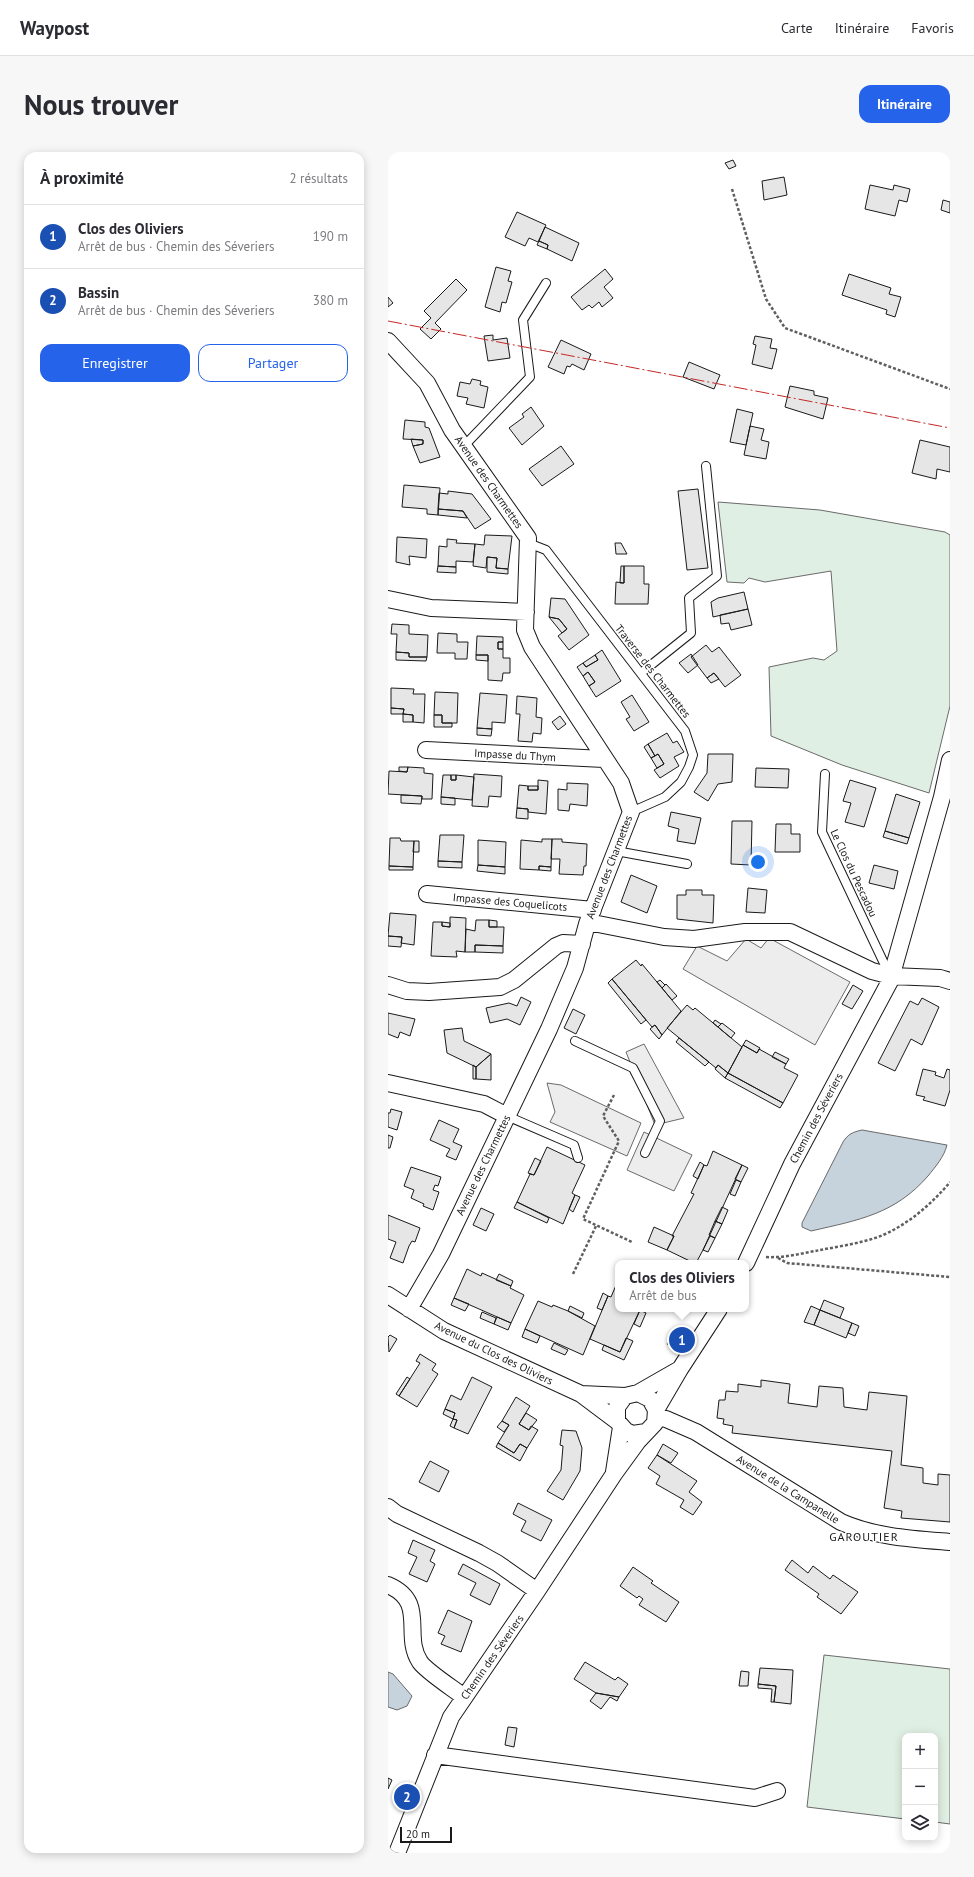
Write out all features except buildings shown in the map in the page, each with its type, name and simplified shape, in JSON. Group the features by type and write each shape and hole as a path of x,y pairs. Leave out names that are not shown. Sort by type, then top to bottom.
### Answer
{"street":[{"name":"Avenue des Charmettes","path":"388,341 427,383 452,430 528,538 525,630 532,647 621,783 631,812 590,917 575,968 549,1029 440,1254 409,1309"},
{"path":"388,598 431,608 526,612"},
{"name":"Impasse du Thym","path":"426,750 604,759"},
{"name":"Chemin des Séveriers","path":"747,1259 792,1164 890,981 890,976 942,797 950,760"},
{"name":"Impasse des Coquelicots","path":"426,894 590,917 598,924 664,937 694,939 745,932 790,932 872,971 890,976 940,978 950,981"},
{"path":"388,985 407,991 429,992 500,987 514,980 556,946 563,943 582,944"},
{"path":"388,1083 484,1104 507,1116"},
{"name":"Avenue du Clos des Oliviers","path":"388,1295 444,1331 581,1394 619,1424"},
{"name":"Chemin des Séveriers","path":"394,1849 451,1717 537,1591 614,1474 646,1432 651,1428 656,1413 680,1369 717,1312"},
{"name":"Chemin des Séveriers","path":"614,1474 619,1424 617,1407 632,1395 680,1369"},
{"name":"Avenue du Clos des Oliviers","path":"581,1394 632,1395"},
{"path":"632,1395 650,1399 656,1413"},
{"name":"Avenue de la Campanelle","path":"656,1413 696,1432 841,1522 858,1529 883,1535 950,1542"},
{"path":"619,1424 633,1434 646,1432"},
{"path":"388,1507 398,1514 491,1560 537,1591"},
{"path":"388,1585 399,1590 405,1595 410,1606 416,1652 421,1663 464,1697"},
{"path":"435,1755 754,1798 777,1791"}],"lane":[{"path":"464,446 530,377 522,320 546,283"},
{"path":"641,673 691,633 689,598 717,576 706,466"},
{"name":"Traverse des Charmettes","path":"528,543 546,550 685,731 692,755 689,767 681,782 665,797 631,812"},
{"name":"Le Clos du Pescadou","path":"825,774 822,832 890,976"},
{"path":"616,851 687,864"},
{"path":"575,1041 633,1068 660,1121 646,1153"},
{"path":"507,1116 574,1146 578,1158"}],"path":[{"path":"732,188 766,299 785,328 950,389"},
{"path":"614,1094 603,1116 619,1141 583,1219 632,1242"},
{"path":"747,1259 778,1257 831,1248 878,1237 914,1217 950,1182"},
{"path":"573,1274 596,1226"},
{"path":"778,1257 787,1263 950,1277"}],"green space":[{"path":"718,502 820,510 945,532 950,535 950,706 929,793 842,765 771,736 769,667 813,658 824,660 837,651 831,571 765,582 749,578 744,583 727,582"},
{"path":"824,1655 950,1669 950,1824 938,1822 938,1733 902,1733 902,1819 807,1807"}],"shaded area":[{"path":"769,938 850,982 815,1045 683,969 697,946 727,961 746,939 761,948"},
{"path":"644,1044 684,1118 655,1125 626,1052"},
{"path":"547,1083 561,1085 641,1123 627,1156 550,1122 555,1112"},
{"path":"862,1130 947,1145 942,1157 928,1176 903,1199 889,1207 860,1219 811,1231 802,1227 802,1223 843,1142 851,1134"},
{"path":"644,1132 692,1155 674,1191 627,1170"},
{"path":"388,1672 393,1674 412,1696 407,1706 397,1710 388,1707"}],"power":[{"path":"388,321 950,428"}],"place":[{"name":"Clos des Oliviers","path":"682,1340"},
{"name":"Bassin","path":"407,1797"}],"district":[{"name":"GAROUTIER","path":"864,1537"}]}
